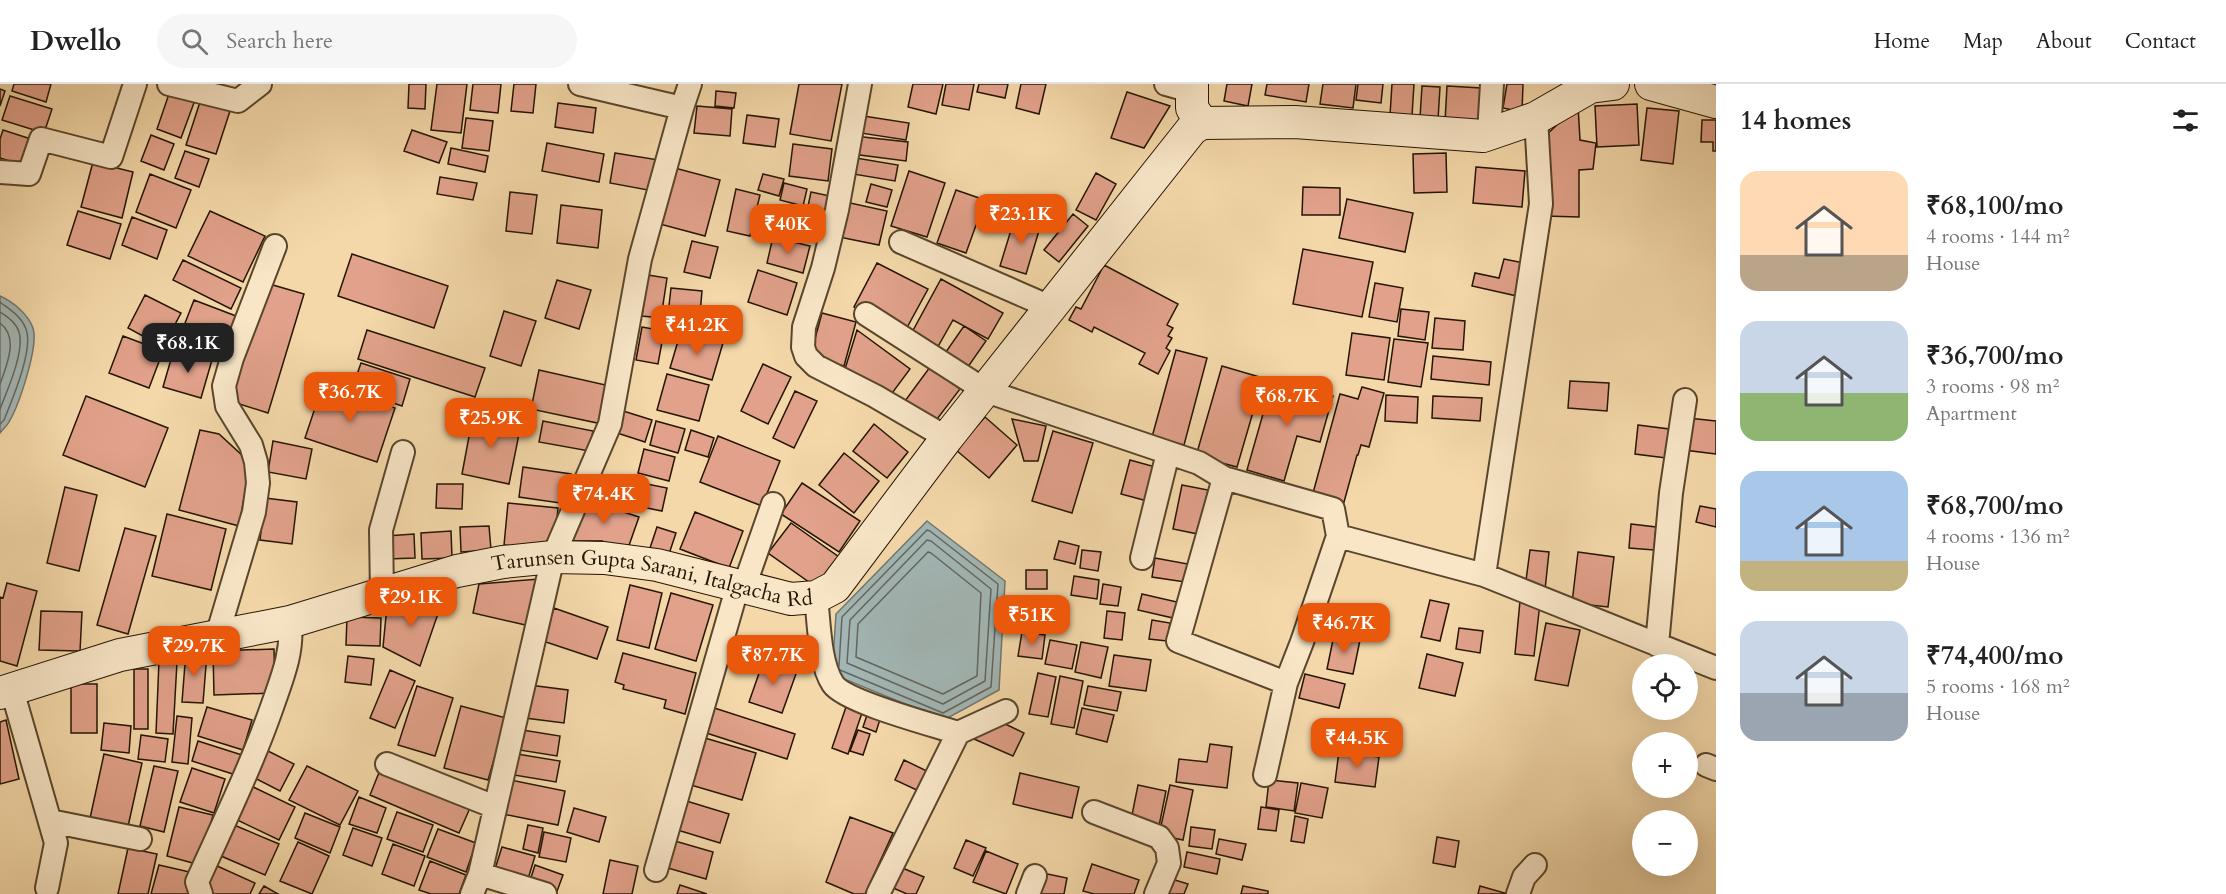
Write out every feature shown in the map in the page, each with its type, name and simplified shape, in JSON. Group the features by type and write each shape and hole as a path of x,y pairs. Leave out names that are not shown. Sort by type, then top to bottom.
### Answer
{"street":[{"path":"0,172 29,174 41,139 111,157 135,84"},
{"path":"169,84 238,101 260,84"},
{"path":"580,84 682,108"},
{"path":"545,894 476,884 553,557 610,424 640,259 690,84"},
{"path":"860,84 837,210 823,268 804,327 802,347 806,356 816,366 875,396 947,438"},
{"path":"1490,133 1492,84"},
{"path":"1652,84 1716,102"},
{"path":"1183,86 1192,108 1202,123 1295,122 1483,136 1536,118 1598,85"},
{"path":"1484,575 1540,204 1536,118"},
{"name":"Tarunsen Gupta Sarani, Italgacha Rd","path":"6,692 120,655 290,622 457,571 503,562 553,557 604,558 657,565 791,599 816,597 835,587 947,438 986,392 1050,307 1192,129 1202,123"},
{"path":"901,242 1050,307"},
{"path":"217,636 254,512 258,483 254,454 227,406 224,386 232,358 275,246"},
{"path":"866,314 986,392 1199,463 1224,478 1333,509 1338,536 1286,683 1265,775"},
{"path":"1657,645 1671,493 1684,400"},
{"path":"382,594 381,530 403,452"},
{"path":"1142,558 1168,453"},
{"path":"1224,478 1178,641 1286,683"},
{"path":"656,870 741,586 773,504"},
{"path":"1338,536 1484,575 1716,668"},
{"path":"816,597 822,650 833,684 842,692 875,707 958,733"},
{"path":"201,894 197,882 259,744 288,662 292,640 290,622"},
{"path":"6,692 56,843 47,888"},
{"path":"878,894 958,733 1006,711"},
{"path":"387,764 495,807"},
{"path":"1094,812 1159,837 1167,848 1169,863 1156,894"},
{"path":"50,821 140,839"},
{"path":"1518,894 1524,877 1535,865"}],"water":[{"path":"0,296 24,313 31,323 34,337 31,361 23,390 9,422 0,433"},
{"path":"927,521 1005,581 999,690 944,720 832,674 836,614"}],"building":[{"path":"14,84 51,84 46,102 12,91"},
{"path":"409,84 426,84 425,109 408,108"},
{"path":"437,84 467,84 461,133 431,130"},
{"path":"473,84 501,84 498,113 470,110"},
{"path":"514,84 536,84 533,113 511,111"},
{"path":"799,84 842,84 831,141 790,134"},
{"path":"913,84 943,84 936,114 908,107"},
{"path":"946,84 974,84 969,110 942,105"},
{"path":"979,84 1008,84 1005,98 977,92"},
{"path":"1021,84 1046,84 1039,114 1016,108"},
{"path":"1227,84 1252,84 1248,106 1224,101"},
{"path":"1267,84 1309,84 1306,102 1265,95"},
{"path":"1323,84 1356,84 1353,108 1320,104"},
{"path":"1358,84 1383,84 1381,103 1356,100"},
{"path":"1392,84 1414,84 1412,116 1390,115"},
{"path":"1507,84 1523,84 1522,112 1503,108"},
{"path":"1422,86 1440,87 1438,120 1420,118"},
{"path":"1447,86 1481,88 1479,124 1445,122"},
{"path":"0,89 5,91 0,106"},
{"path":"170,91 195,100 181,138 157,129"},
{"path":"716,91 736,93 734,108 715,106"},
{"path":"1127,92 1170,106 1144,148 1111,138"},
{"path":"10,96 52,109 44,133 2,120"},
{"path":"200,102 230,111 216,154 186,145"},
{"path":"558,103 596,108 593,133 555,127"},
{"path":"1637,104 1639,145 1597,147 1595,106"},
{"path":"1578,105 1580,140 1596,143 1593,169 1579,170 1579,217 1545,216 1541,140"},
{"path":"697,106 732,109 730,136 694,133"},
{"path":"1647,108 1679,111 1673,164 1641,160"},
{"path":"747,115 779,119 775,147 743,143"},
{"path":"857,115 909,123 906,140 854,132"},
{"path":"466,118 493,121 489,151 462,148"},
{"path":"1702,120 1716,120 1716,151 1713,151 1713,142 1701,142"},
{"path":"3,130 34,140 26,166 0,158 0,139"},
{"path":"412,130 447,142 439,163 404,151"},
{"path":"151,135 174,144 164,170 141,161"},
{"path":"854,136 908,142 906,161 852,154"},
{"path":"547,143 604,154 599,182 542,171"},
{"path":"793,144 832,149 828,181 789,176"},
{"path":"451,148 488,156 485,172 448,164"},
{"path":"185,151 209,159 199,187 175,178"},
{"path":"615,153 659,160 653,191 610,183"},
{"path":"1446,153 1447,192 1414,193 1413,154"},
{"path":"850,157 898,165 895,181 847,173"},
{"path":"93,162 133,172 122,218 81,207"},
{"path":"671,167 720,180 705,236 656,223"},
{"path":"1476,167 1525,171 1522,207 1473,203"},
{"path":"909,171 945,183 927,237 891,226"},
{"path":"1096,173 1116,184 1096,220 1076,210"},
{"path":"150,174 191,190 176,228 136,212"},
{"path":"763,174 784,179 779,196 758,190"},
{"path":"440,177 477,183 473,200 437,194"},
{"path":"784,183 807,189 803,206 780,200"},
{"path":"871,184 892,190 887,207 866,202"},
{"path":"1303,187 1340,188 1340,215 1302,215"},
{"path":"736,189 760,195 750,236 727,231"},
{"path":"956,190 985,200 966,253 937,243"},
{"path":"510,192 537,195 532,234 506,231"},
{"path":"811,192 830,196 827,215 807,211"},
{"path":"1347,199 1413,213 1405,252 1339,238"},
{"path":"841,201 887,211 879,245 834,236"},
{"path":"561,205 602,210 598,248 557,243"},
{"path":"78,211 121,224 110,259 67,245"},
{"path":"210,211 265,236 243,282 188,256"},
{"path":"775,211 819,220 815,238 772,230"},
{"path":"1073,214 1088,226 1059,262 1044,250"},
{"path":"132,217 167,230 157,259 122,245"},
{"path":"1015,217 1041,224 1026,274 1000,266"},
{"path":"773,237 810,246 803,273 767,263"},
{"path":"692,241 718,247 710,278 684,272"},
{"path":"1303,249 1373,262 1362,317 1293,304"},
{"path":"352,254 448,286 434,328 338,296"},
{"path":"1504,259 1524,263 1517,296 1472,286 1475,273 1499,278"},
{"path":"183,260 241,288 231,309 173,280"},
{"path":"877,263 928,289 904,333 854,307"},
{"path":"1104,265 1178,304 1167,325 1173,328 1168,336 1172,338 1166,348 1170,351 1158,374 1139,364 1145,353 1094,327 1092,332 1069,320 1076,307 1081,309"},
{"path":"758,270 797,283 787,315 748,302"},
{"path":"648,275 667,278 661,318 642,316"},
{"path":"941,279 1003,313 988,339 953,320 936,350 910,336"},
{"path":"557,280 591,290 579,329 545,318"},
{"path":"266,283 304,294 268,413 230,401"},
{"path":"1375,283 1403,288 1397,322 1369,317"},
{"path":"671,288 702,291 699,326 667,323"},
{"path":"145,295 181,313 163,347 128,328"},
{"path":"194,300 236,316 220,357 178,341"},
{"path":"1401,309 1429,312 1425,340 1398,336"},
{"path":"504,311 536,321 521,366 490,356"},
{"path":"822,313 856,322 844,366 810,357"},
{"path":"1435,318 1465,321 1463,350 1432,348"},
{"path":"964,326 986,341 963,374 941,359"},
{"path":"642,327 664,331 658,364 636,360"},
{"path":"367,330 485,368 475,397 358,359"},
{"path":"857,330 910,369 887,400 845,369"},
{"path":"681,331 723,343 712,380 670,368"},
{"path":"1352,333 1390,338 1384,380 1346,375"},
{"path":"123,336 163,351 149,388 109,373"},
{"path":"1394,339 1428,343 1421,387 1388,382"},
{"path":"174,349 212,360 201,398 163,387"},
{"path":"1176,350 1207,358 1184,445 1152,437"},
{"path":"1433,356 1491,362 1489,385 1431,379"},
{"path":"361,363 410,379 402,406 352,389"},
{"path":"763,364 791,377 768,424 741,411"},
{"path":"1222,366 1263,378 1237,467 1196,456"},
{"path":"930,367 960,389 931,427 902,405"},
{"path":"539,370 610,386 602,424 531,409"},
{"path":"667,374 709,385 699,421 657,410"},
{"path":"1273,379 1333,396 1320,442 1297,436 1284,481 1247,470"},
{"path":"1570,381 1609,383 1607,411 1568,408"},
{"path":"323,384 395,408 377,462 305,438"},
{"path":"1362,387 1384,393 1369,447 1361,445 1344,502 1313,493 1340,394 1358,399"},
{"path":"795,391 817,401 794,448 773,438"},
{"path":"1386,395 1418,397 1417,423 1385,421"},
{"path":"86,396 168,428 145,487 63,455"},
{"path":"1433,396 1482,398 1480,421 1432,418"},
{"path":"620,410 652,420 645,442 614,432"},
{"path":"473,415 521,424 509,484 462,474"},
{"path":"985,417 1017,445 989,478 956,450"},
{"path":"1688,418 1716,421 1716,454 1684,450"},
{"path":"1012,419 1046,426 1038,461 1024,461"},
{"path":"543,421 593,431 589,451 539,442"},
{"path":"656,421 685,429 678,453 650,445"},
{"path":"874,424 908,452 887,478 853,451"},
{"path":"1638,425 1677,430 1674,459 1635,454"},
{"path":"200,430 219,434 245,458 248,476 239,526 179,510"},
{"path":"691,430 714,438 708,457 685,450"},
{"path":"1053,431 1093,443 1072,513 1032,501"},
{"path":"718,436 780,461 762,506 700,482"},
{"path":"273,441 312,449 306,479 268,472"},
{"path":"644,449 675,457 669,481 638,473"},
{"path":"844,453 879,481 854,513 819,485"},
{"path":"1130,460 1159,468 1151,502 1121,494"},
{"path":"523,467 571,474 567,504 519,497"},
{"path":"632,481 667,488 662,511 627,504"},
{"path":"802,483 860,521 839,552 781,514"},
{"path":"437,484 463,484 462,509 436,508"},
{"path":"1182,485 1208,490 1198,534 1173,529"},
{"path":"65,487 97,495 79,571 47,563"},
{"path":"265,498 297,502 292,544 260,540"},
{"path":"584,499 639,517 627,551 602,541 569,541"},
{"path":"508,503 558,508 554,551 504,545"},
{"path":"1700,506 1716,509 1716,527 1696,522"},
{"path":"695,512 743,531 729,568 680,549"},
{"path":"167,514 226,529 211,590 152,576"},
{"path":"791,523 839,557 816,587 768,553"},
{"path":"1631,524 1656,527 1654,550 1629,548"},
{"path":"489,526 491,550 461,552 460,527"},
{"path":"657,527 676,533 669,554 650,548"},
{"path":"125,528 156,536 128,634 97,625"},
{"path":"451,531 452,558 422,559 421,533"},
{"path":"414,534 415,558 387,559 386,536"},
{"path":"1059,541 1079,546 1075,564 1054,559"},
{"path":"1082,550 1101,552 1098,571 1080,568"},
{"path":"1530,550 1549,552 1545,590 1525,588"},
{"path":"1578,552 1614,557 1608,607 1572,603"},
{"path":"1155,558 1188,564 1185,582 1152,577"},
{"path":"1026,570 1047,570 1047,589 1026,589"},
{"path":"1074,576 1099,580 1097,599 1071,595"},
{"path":"539,579 530,626 473,613 479,584"},
{"path":"7,583 37,591 17,666 0,661 0,597 3,598"},
{"path":"1103,584 1121,587 1118,606 1100,604"},
{"path":"630,585 662,593 649,648 617,640"},
{"path":"671,593 713,605 696,661 655,649"},
{"path":"1142,594 1177,602 1173,618 1138,610"},
{"path":"444,596 420,666 383,647 387,606"},
{"path":"1016,596 1038,597 1037,623 1015,622"},
{"path":"1430,600 1449,604 1440,641 1421,637"},
{"path":"1520,601 1540,603 1534,656 1515,654"},
{"path":"554,608 608,627 597,659 543,641"},
{"path":"41,611 82,612 80,651 39,650"},
{"path":"1107,611 1125,613 1122,640 1104,638"},
{"path":"347,617 381,618 380,646 346,645"},
{"path":"1152,620 1170,623 1167,641 1149,639"},
{"path":"1546,623 1580,630 1568,686 1535,680"},
{"path":"1459,628 1483,631 1480,653 1456,649"},
{"path":"1022,632 1045,635 1042,659 1018,656"},
{"path":"1334,635 1360,640 1353,674 1327,669"},
{"path":"1050,640 1077,645 1072,669 1045,664"},
{"path":"1081,642 1108,647 1101,678 1075,672"},
{"path":"274,649 275,693 214,695 213,651"},
{"path":"186,651 207,653 203,703 182,702"},
{"path":"623,653 696,673 685,714 664,708 666,700 623,689 624,685 615,682"},
{"path":"1427,654 1463,663 1455,696 1419,688"},
{"path":"1114,655 1151,660 1146,691 1109,686"},
{"path":"348,656 374,659 371,685 345,682"},
{"path":"764,659 797,671 782,713 749,702"},
{"path":"159,661 177,662 173,734 156,733"},
{"path":"134,669 148,669 148,729 134,729"},
{"path":"390,670 415,681 395,728 370,718"},
{"path":"1038,673 1056,677 1048,717 1029,714"},
{"path":"1305,674 1345,684 1339,708 1299,698"},
{"path":"1060,676 1083,681 1074,728 1051,724"},
{"path":"71,684 97,684 97,733 71,733"},
{"path":"529,685 568,690 564,723 525,718"},
{"path":"417,686 453,698 435,756 398,745"},
{"path":"1088,686 1121,692 1117,711 1084,705"},
{"path":"847,704 863,710 848,754 832,748"},
{"path":"705,705 795,734 787,759 697,730"},
{"path":"461,706 506,718 488,780 444,768"},
{"path":"207,707 252,720 243,750 198,736"},
{"path":"1082,708 1114,715 1107,742 1076,734"},
{"path":"869,709 882,713 876,732 863,727"},
{"path":"177,716 192,718 188,764 172,762"},
{"path":"6,720 19,779 0,784 0,722"},
{"path":"999,721 1024,733 1013,756 974,739"},
{"path":"104,723 131,726 129,753 101,750"},
{"path":"516,729 560,736 557,756 513,749"},
{"path":"858,730 870,734 863,755 850,751"},
{"path":"141,735 168,739 165,762 138,759"},
{"path":"698,736 756,753 742,800 684,783"},
{"path":"198,741 242,755 236,775 192,761"},
{"path":"1210,744 1232,747 1227,788 1176,782 1179,759 1207,762"},
{"path":"262,748 294,764 280,791 249,775"},
{"path":"1339,751 1379,757 1375,787 1335,782"},
{"path":"511,753 560,761 556,782 508,774"},
{"path":"104,754 142,763 127,831 89,823"},
{"path":"904,760 931,773 921,792 895,780"},
{"path":"154,766 178,771 164,832 140,826"},
{"path":"307,766 358,791 340,825 289,800"},
{"path":"192,768 225,779 214,813 180,802"},
{"path":"380,770 470,808 459,833 370,795"},
{"path":"1020,773 1079,787 1072,818 1013,804"},
{"path":"505,779 565,791 558,825 498,813"},
{"path":"1269,780 1298,783 1294,811 1266,807"},
{"path":"1301,783 1328,788 1322,818 1295,813"},
{"path":"249,785 295,807 279,840 233,818"},
{"path":"1138,785 1166,791 1159,826 1131,820"},
{"path":"1170,785 1193,790 1183,840 1159,835"},
{"path":"359,797 386,808 377,833 349,824"},
{"path":"680,799 729,814 720,843 671,828"},
{"path":"179,807 213,815 200,865 167,856"},
{"path":"1261,807 1279,810 1276,831 1258,829"},
{"path":"574,808 606,817 599,842 567,832"},
{"path":"397,812 433,825 423,852 387,839"},
{"path":"305,813 340,827 330,853 295,838"},
{"path":"1295,816 1308,819 1304,843 1291,841"},
{"path":"850,817 893,833 865,894 854,894 826,882"},
{"path":"234,825 279,844 265,875 221,856"},
{"path":"528,825 543,828 538,853 523,849"},
{"path":"1191,827 1215,830 1212,849 1189,846"},
{"path":"353,828 382,838 372,866 343,855"},
{"path":"438,829 476,843 466,872 427,857"},
{"path":"544,832 571,838 566,862 539,857"},
{"path":"1437,837 1459,841 1455,867 1433,863"},
{"path":"668,839 713,852 706,879 661,866"},
{"path":"1219,839 1246,844 1242,860 1216,854"},
{"path":"966,840 986,848 973,876 954,868"},
{"path":"298,842 329,856 312,894 280,881"},
{"path":"393,844 425,856 414,886 382,874"},
{"path":"502,847 535,856 528,879 495,869"},
{"path":"128,848 157,854 148,894 118,894"},
{"path":"986,851 1018,864 1006,894 973,882"},
{"path":"1187,852 1220,859 1217,874 1184,867"},
{"path":"610,860 638,866 632,894 603,894"},
{"path":"430,861 466,875 459,894 431,894 419,890"},
{"path":"1092,864 1139,880 1134,894 1094,894 1083,891"},
{"path":"159,865 194,873 189,894 151,894"},
{"path":"215,865 255,883 250,894 210,894 204,891"},
{"path":"535,865 563,875 556,894 528,887"},
{"path":"900,867 924,877 916,894 907,894 891,887"},
{"path":"1038,872 1067,878 1064,894 1033,894"},
{"path":"1165,877 1188,884 1184,894 1160,894"},
{"path":"680,885 707,894 677,894"},
{"path":"264,886 278,894 259,894"},
{"path":"1243,886 1268,891 1268,894 1241,894"},
{"path":"1480,886 1508,894 1478,894"}]}
